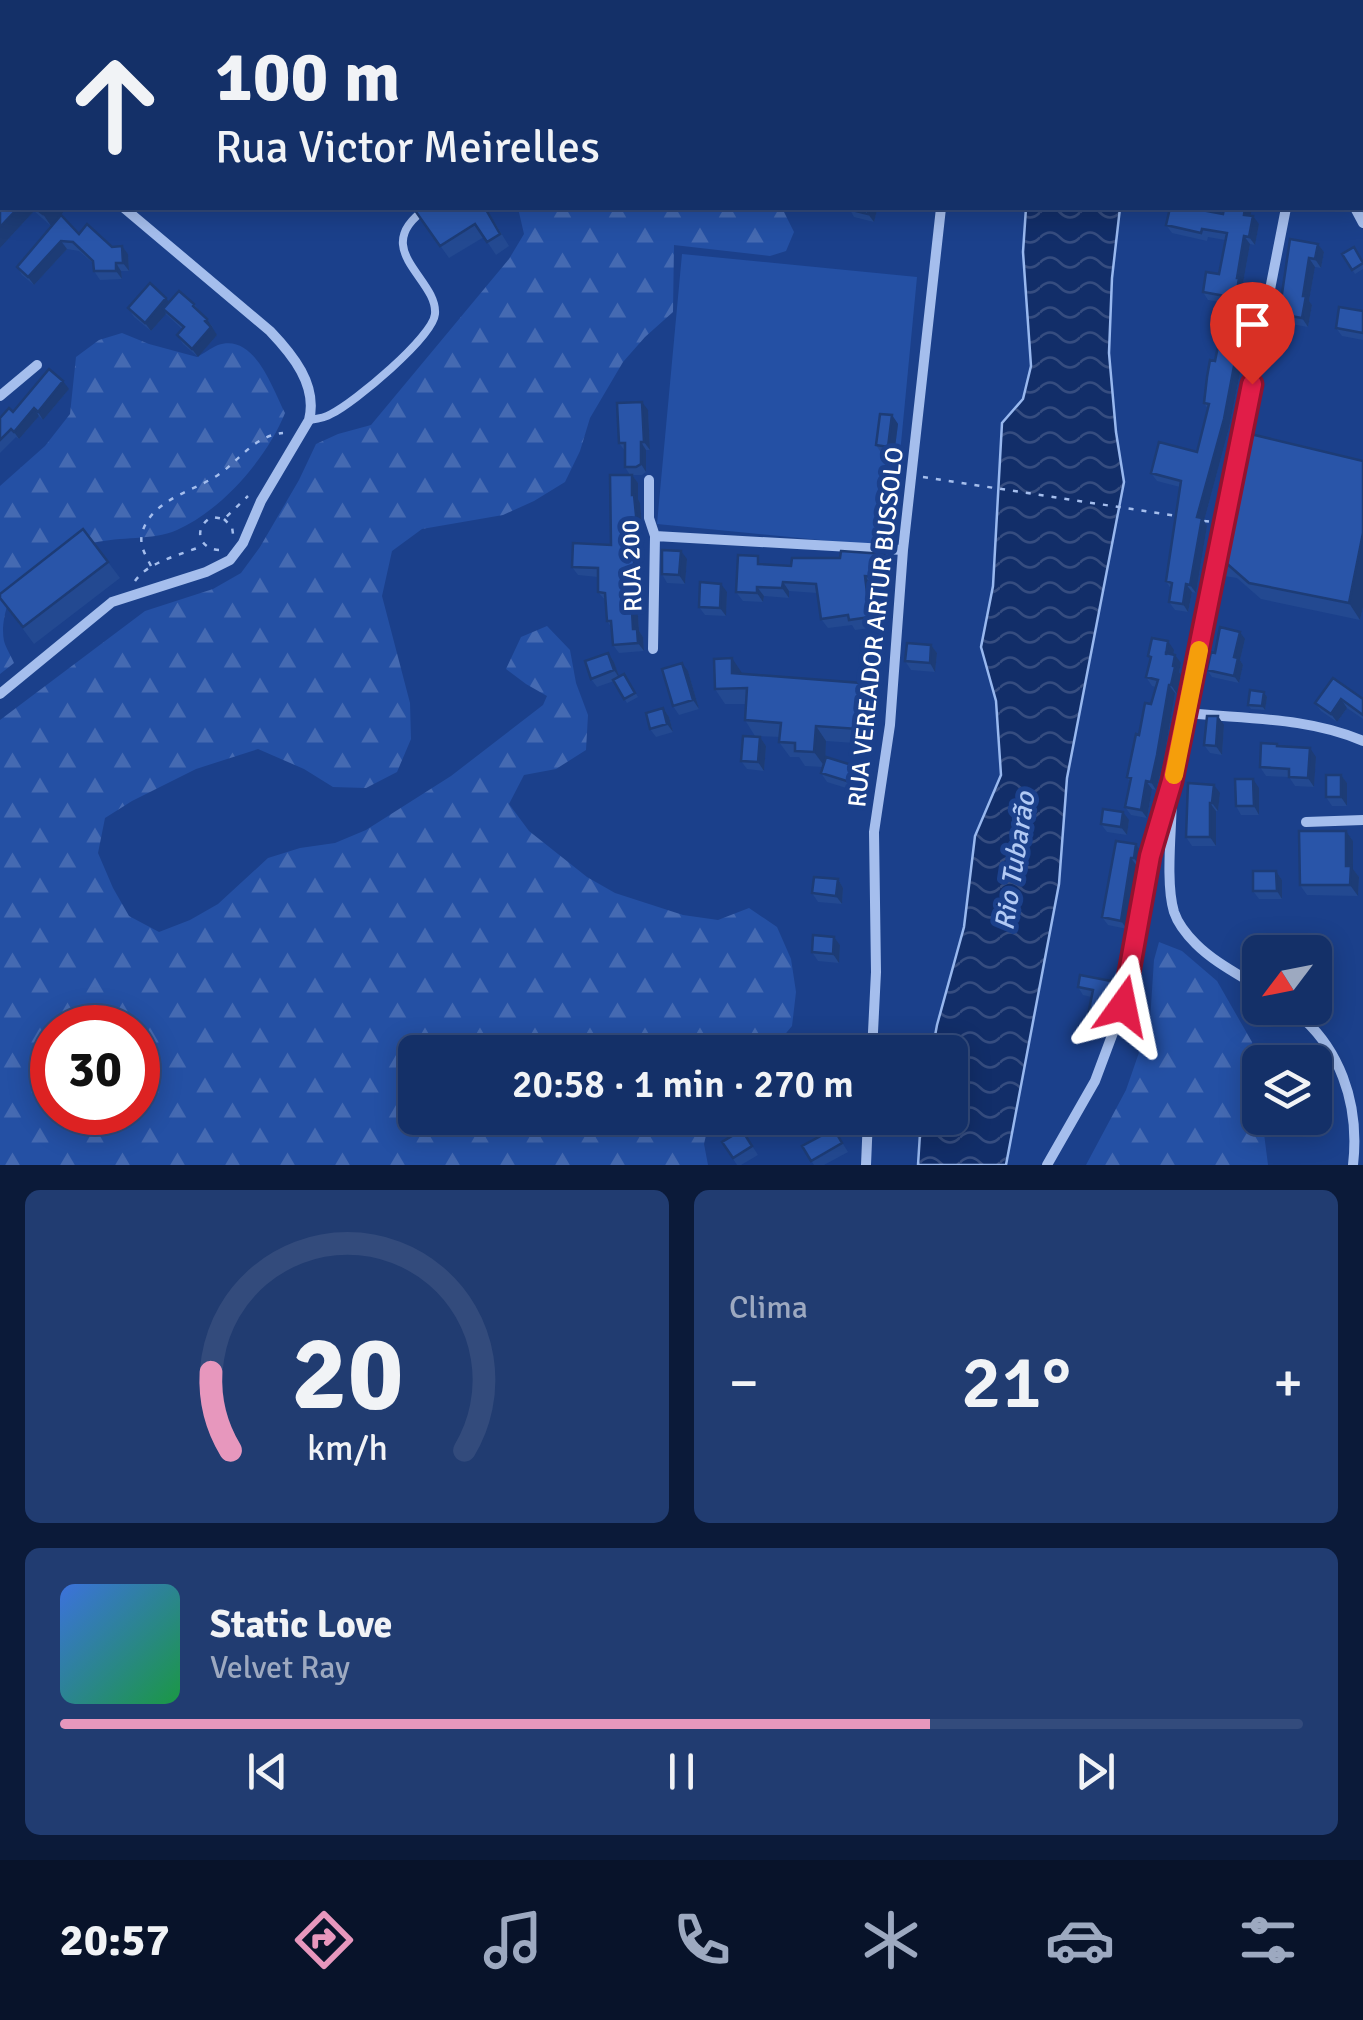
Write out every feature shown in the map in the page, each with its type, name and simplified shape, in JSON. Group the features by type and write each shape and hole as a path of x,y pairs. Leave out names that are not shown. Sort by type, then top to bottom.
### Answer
{"street":[{"path":"0,694 112,602 206,572 230,560 244,543 261,501 309,420 307,386 288,350 126,210"},
{"name":"RUA VEREADOR ARTUR BUSSOLO","path":"873,1035 874,832 890,725 903,550 940,210"},
{"path":"1238,450 1286,210"},
{"path":"0,396 37,365"},
{"name":"RUA 200","path":"649,480 649,518 655,536 653,650"},
{"path":"1047,1165 1083,1106 1115,1032 1150,856 1172,781 1224,524"},
{"path":"655,536 903,550"},
{"path":"1186,713 1302,724 1363,741"},
{"path":"1172,781 1171,876 1176,915 1196,944 1242,977"},
{"path":"1306,822 1363,820"},
{"path":"1310,1025 1329,1047 1348,1090 1354,1122 1353,1165"},
{"path":"866,1165 867,1135"}],"lane":[{"path":"309,420 329,416 360,395 419,341 435,320 435,305 405,259 404,236 416,215 425,210"}],"path":[{"path":"151,566 140,546 142,531 155,511 223,472 253,443 270,434 284,433"},
{"path":"911,475 1185,518"},
{"path":"225,548 214,550 204,545 199,534 203,523 212,517 228,522 232,539"},
{"path":"1204,521 1224,524"},
{"path":"126,596 139,575 151,566 204,545"}],"green space":[{"path":"518,210 783,210 794,232 786,251 770,256 674,245 673,312 623,362 590,418 565,482 503,515 422,529 392,551 382,596 410,703 411,739 397,772 366,788 333,787 258,749 196,769 132,801 105,818 98,853 129,916 159,932 190,920 218,904 268,858 335,843 366,830 451,776 543,705 547,696 506,669 521,637 547,626 570,650 576,683 588,715 586,750 556,769 524,775 509,804 529,831 587,877 615,893 683,915 718,920 749,908 777,927 791,959 796,992 792,1026 784,1035 398,1035 398,1135 706,1135 708,1165 0,1165 0,720 145,611 213,589 241,573 299,480 316,444 371,425 509,259 524,234"},
{"path":"682,254 917,277 891,547 657,524"},
{"path":"122,333 197,357 218,345 231,343 242,347 268,377 285,413 255,465 226,496 194,521 157,536 89,544 24,577 10,598 3,625 4,641 14,663 0,674 0,486 45,446 70,414 76,357 99,340"},
{"path":"1159,942 1182,951 1217,981 1252,1042 1242,1045 1242,1135 1264,1135 1268,1165 1086,1165 1126,1090 1150,1021"}],"water":[{"name":"Rio Tubarão","path":"1026,210 1120,210 1109,353 1124,482 1067,778 1059,884 1006,1165 918,1165 920,1135 968,1135 968,1035 935,1035 964,927 975,836 1001,775 996,701 981,647 993,586 1002,423 1023,399 1031,366 1023,252"}],"building":[{"path":"0,210 16,210 0,227"},
{"path":"415,210 486,210 500,234 487,242 475,224 440,246"},
{"path":"1170,210 1223,214 1224,210 1245,210 1244,215 1253,216 1249,237 1244,236 1236,298 1203,292 1206,272 1219,274 1227,233 1202,229 1201,233 1166,225"},
{"path":"61,215 79,234 87,224 112,247 122,246 123,263 116,263 116,271 94,271 93,261 73,242 61,241 28,277 17,267"},
{"path":"1290,239 1318,244 1315,259 1309,258 1302,318 1279,314"},
{"path":"1354,247 1363,263 1352,270 1342,254"},
{"path":"150,283 166,298 145,323 128,308"},
{"path":"179,291 211,327 192,349 177,335 184,327 163,309"},
{"path":"1339,307 1363,311 1363,333 1336,328"},
{"path":"1223,321 1242,324 1224,419 1197,517 1202,518 1190,585 1186,584 1183,604 1169,602 1172,583 1166,581 1181,481 1151,473 1159,442 1197,452 1209,404 1204,403 1210,360 1215,361"},
{"path":"49,369 63,381 38,412 34,408 14,432 11,429 0,440 0,418 9,408 13,412"},
{"path":"642,402 641,464 625,467 617,403"},
{"path":"880,414 892,415 888,447 876,445"},
{"path":"1238,431 1363,461 1363,533 1349,603 1249,583 1225,562 1213,559"},
{"path":"610,475 632,475 636,515 631,593 633,629 637,629 638,643 613,645 605,593 598,592 598,568 572,567 573,543 611,545"},
{"path":"83,529 108,562 23,627 0,594"},
{"path":"662,550 681,551 679,575 662,574"},
{"path":"841,551 884,554 882,577 865,576 870,617 821,619 816,584 783,582 782,588 757,587 757,593 736,592 738,555 758,556 758,564 791,566 792,558 840,558"},
{"path":"700,582 721,584 720,608 699,607"},
{"path":"1220,627 1240,632 1234,676 1207,670"},
{"path":"1152,638 1168,641 1166,653 1175,655 1175,667 1151,782 1146,781 1141,810 1125,807 1136,734 1139,735 1145,703 1151,704 1158,680 1146,677"},
{"path":"907,643 931,645 930,663 905,661"},
{"path":"608,653 614,670 591,679 585,661"},
{"path":"732,658 732,673 861,683 858,729 816,726 814,752 795,751 795,743 779,742 781,723 745,720 747,688 715,689 714,659"},
{"path":"682,663 693,700 673,706 662,669"},
{"path":"624,674 635,693 624,699 613,680"},
{"path":"1333,678 1363,699 1363,715 1341,699 1331,714 1315,703"},
{"path":"1250,690 1264,692 1262,706 1248,705"},
{"path":"663,708 667,724 650,729 646,713"},
{"path":"1207,716 1218,716 1216,746 1204,745"},
{"path":"743,736 760,737 758,762 741,761"},
{"path":"1261,743 1310,748 1308,778 1289,777 1289,769 1260,767"},
{"path":"826,757 858,767 853,783 821,773"},
{"path":"1326,775 1341,775 1341,797 1326,797"},
{"path":"1235,779 1253,779 1254,806 1236,806"},
{"path":"1188,783 1214,785 1210,837 1186,837"},
{"path":"1103,809 1123,812 1121,827 1101,824"},
{"path":"1299,831 1346,831 1350,885 1300,885"},
{"path":"1116,841 1136,844 1121,921 1102,917"},
{"path":"1253,871 1276,871 1277,891 1253,891"},
{"path":"814,877 838,879 836,896 812,893"},
{"path":"813,935 834,937 833,954 812,952"},
{"path":"1080,975 1111,981 1099,1028 1086,1025 1093,990 1078,987"},
{"path":"734,1135 745,1135 752,1146 733,1158 722,1142"},
{"path":"823,1135 837,1135 842,1143 811,1161 802,1146"}],"slow traffic":[{"path":"1174,775 1199,650"}],"route":[{"path":"1123,1006 1150,856 1172,781 1252,384"}]}
